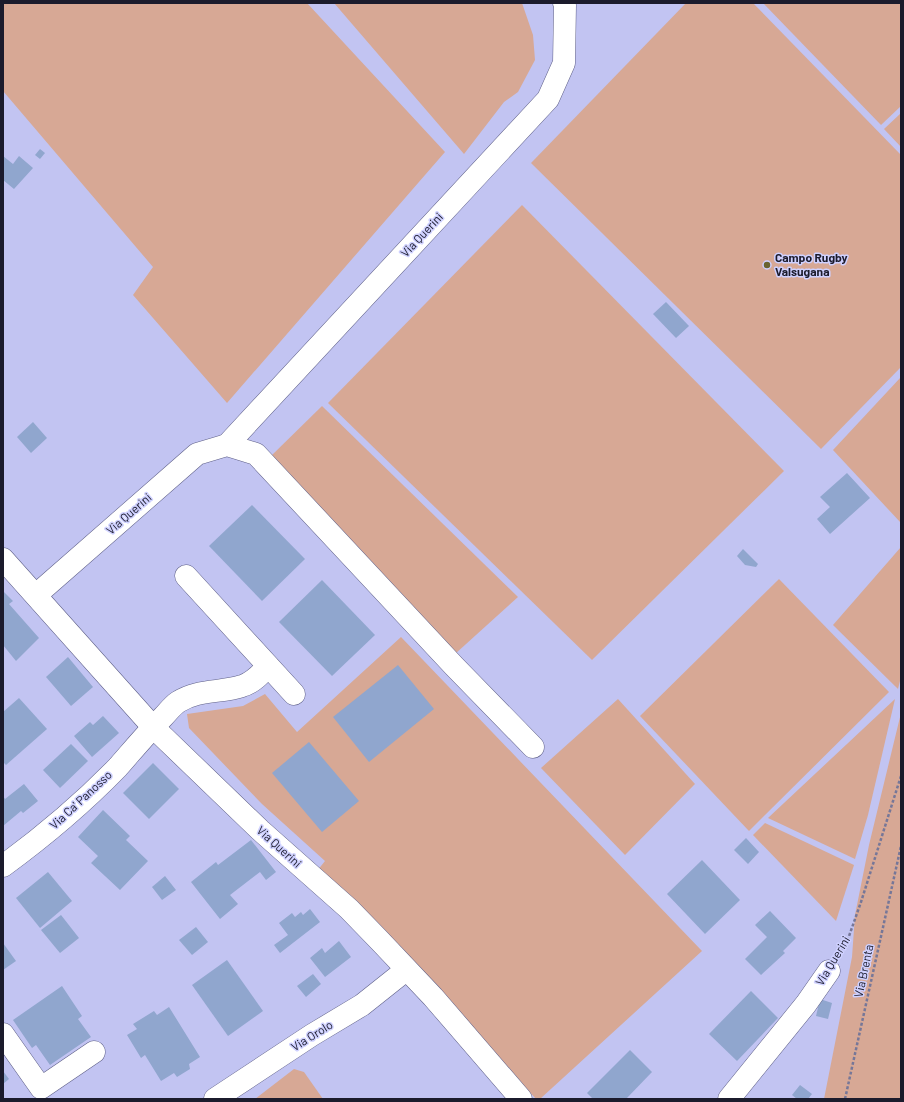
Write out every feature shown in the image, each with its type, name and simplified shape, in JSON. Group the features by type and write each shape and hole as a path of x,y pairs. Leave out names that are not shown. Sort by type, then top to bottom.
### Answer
{"street":[{"name":"Via Querini","path":"36,595 197,454 227,445 548,99 564,63 564,3"},
{"path":"227,445 256,454 448,660 533,747"},
{"name":"Via Querini","path":"3,559 153,727 260,830 349,909 433,997 521,1099"},
{"path":"186,576 294,694"},
{"name":"Via Ca' Panosso","path":"3,866 63,818 118,766 177,702 192,695 208,691 243,686 256,679 268,666"},
{"name":"Via Orolo","path":"215,1099 312,1035 362,1005 406,970"},
{"name":"Via Querini","path":"729,1099 806,1004 829,970"},
{"path":"3,1034 41,1088 94,1052"}],"path":[{"name":"Via Querini","path":"829,970 848,939 901,776"},
{"name":"Via Brenta","path":"845,1099 901,846"}],"shaded area":[{"path":"3,3 307,3 445,152 227,403 133,295 153,267 3,91"},
{"path":"334,3 522,3 533,35 535,60 518,92 504,102 464,154"},
{"name":"Campo Rugby Valsugana","path":"686,3 753,3 901,155 901,367 821,449 531,163"},
{"path":"763,3 901,3 901,106 881,125"},
{"path":"901,113 901,147 884,129"},
{"path":"522,205 784,471 592,660 328,403"},
{"path":"901,377 901,523 833,450"},
{"path":"322,406 518,597 455,654 270,457"},
{"path":"901,547 901,677 898,689 833,625"},
{"path":"779,579 889,692 749,831 640,716"},
{"path":"401,637 702,951 540,1099 536,1099 427,980 317,871 325,861 262,804 189,728 187,714 243,706 265,694 297,732"},
{"path":"618,699 695,784 625,855 541,768"},
{"path":"895,699 868,815 855,859 768,818"},
{"path":"901,713 901,1099 824,1099 852,957 855,915 869,845"},
{"path":"765,823 854,865 836,921 753,835"},
{"path":"294,1069 304,1072 323,1099 255,1099"}],"building":[{"path":"40,149 45,153 40,159 35,155"},
{"path":"3,156 13,164 19,156 33,168 14,189 3,180"},
{"path":"666,302 689,326 676,338 653,314"},
{"path":"33,422 47,438 31,453 17,437"},
{"path":"847,473 870,498 830,534 817,519 830,507 820,497"},
{"path":"252,505 305,559 262,601 209,546"},
{"path":"743,549 758,564 756,567 745,565 737,556"},
{"path":"322,580 375,635 332,676 279,622"},
{"path":"3,591 13,601 9,604 39,638 16,661 3,645"},
{"path":"68,657 93,687 71,706 46,677"},
{"path":"398,665 434,709 369,762 333,717"},
{"path":"19,698 47,729 6,765 3,762 3,712"},
{"path":"103,716 119,733 92,757 74,736 90,722 93,725"},
{"path":"309,742 359,801 322,832 272,773"},
{"path":"71,744 88,761 60,788 43,770"},
{"path":"153,763 179,789 149,819 123,793"},
{"path":"24,784 38,801 23,813 21,811 3,826 3,796 5,799"},
{"path":"103,810 130,836 126,840 148,861 120,890 91,863 98,856 78,837"},
{"path":"746,838 759,852 748,864 734,850"},
{"path":"251,840 276,872 266,880 260,872 230,895 238,904 220,919 191,882 216,862 218,865"},
{"path":"702,860 740,900 705,934 667,894"},
{"path":"48,872 72,901 40,928 16,898"},
{"path":"165,876 176,890 162,900 152,887"},
{"path":"310,909 320,922 280,953 274,945 288,935 279,923 292,913 295,917 301,912 303,915"},
{"path":"770,911 796,938 783,951 785,953 761,975 745,959 767,937 755,925"},
{"path":"61,915 79,938 60,953 41,930"},
{"path":"196,927 208,942 192,955 179,940"},
{"path":"339,941 351,957 325,977 310,958 322,948 325,953"},
{"path":"3,943 16,961 3,970"},
{"path":"227,960 263,1011 228,1036 192,985"},
{"path":"313,974 321,984 306,997 297,986"},
{"path":"62,986 82,1016 78,1019 91,1037 50,1065 36,1045 32,1048 13,1020"},
{"path":"751,991 778,1018 737,1061 709,1034"},
{"path":"820,999 832,1003 828,1019 816,1016"},
{"path":"169,1007 200,1057 189,1064 190,1069 177,1077 174,1073 161,1081 145,1055 141,1058 127,1035 137,1029 133,1024 154,1011 157,1015"},
{"path":"630,1050 652,1072 626,1099 593,1099 587,1093"},
{"path":"3,1071 9,1079 3,1084"},
{"path":"800,1085 812,1094 808,1099 797,1099 792,1095"}],"place":[{"name":"Campo Rugby Valsugana","path":"767,265"}]}
